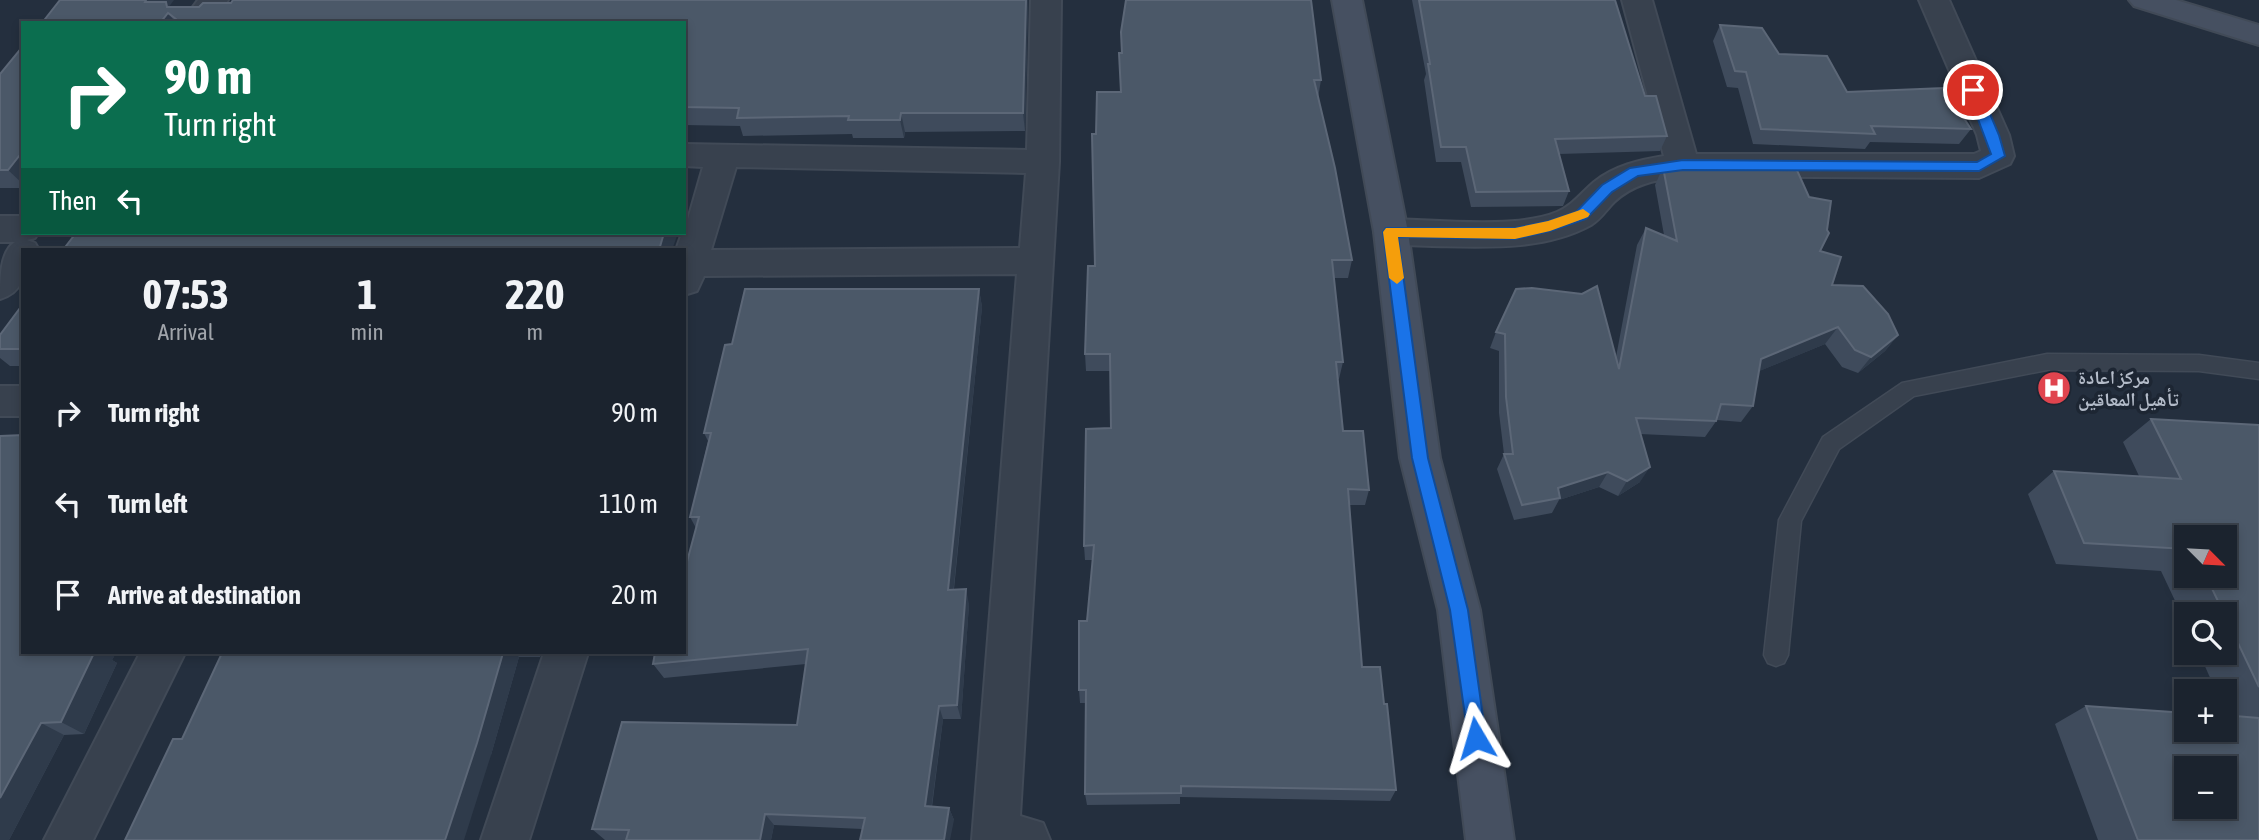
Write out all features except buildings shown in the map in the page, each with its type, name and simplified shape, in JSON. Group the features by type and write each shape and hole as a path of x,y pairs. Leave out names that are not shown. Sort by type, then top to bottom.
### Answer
{"street":[{"path":"198,21 213,0"},
{"path":"1005,840 1043,162 1046,0"},
{"path":"1347,0 1391,232 1420,458 1459,610 1490,840"},
{"path":"1637,0 1683,165"},
{"path":"1391,232 1515,233 1550,226 1581,216 1607,189 1635,172 1683,165 1979,166 1998,156 1993,135 1934,0"},
{"path":"2144,0 2189,8 2259,34"},
{"path":"686,155 1043,162"},
{"path":"723,155 687,273 1036,261"},
{"path":"0,229 21,229"},
{"path":"0,286 21,254"},
{"path":"0,401 21,401"},
{"path":"68,840 162,654"},
{"path":"505,840 566,654"}],"lane":[{"path":"1776,655 1790,520 1831,443 1909,389 2047,362 2199,363 2259,370"}],"slow traffic":[{"path":"1397,278 1391,232 1515,233 1550,226 1583,214"}],"place":[{"name":"مركز اعادة تأهيل المعاقين","path":"2054,388"}],"route":[{"path":"1476,738 1459,610 1420,458 1391,232 1515,233 1550,226 1581,216 1607,189 1635,172 1683,165 1979,166 1998,156 1993,135 1973,90"}]}
